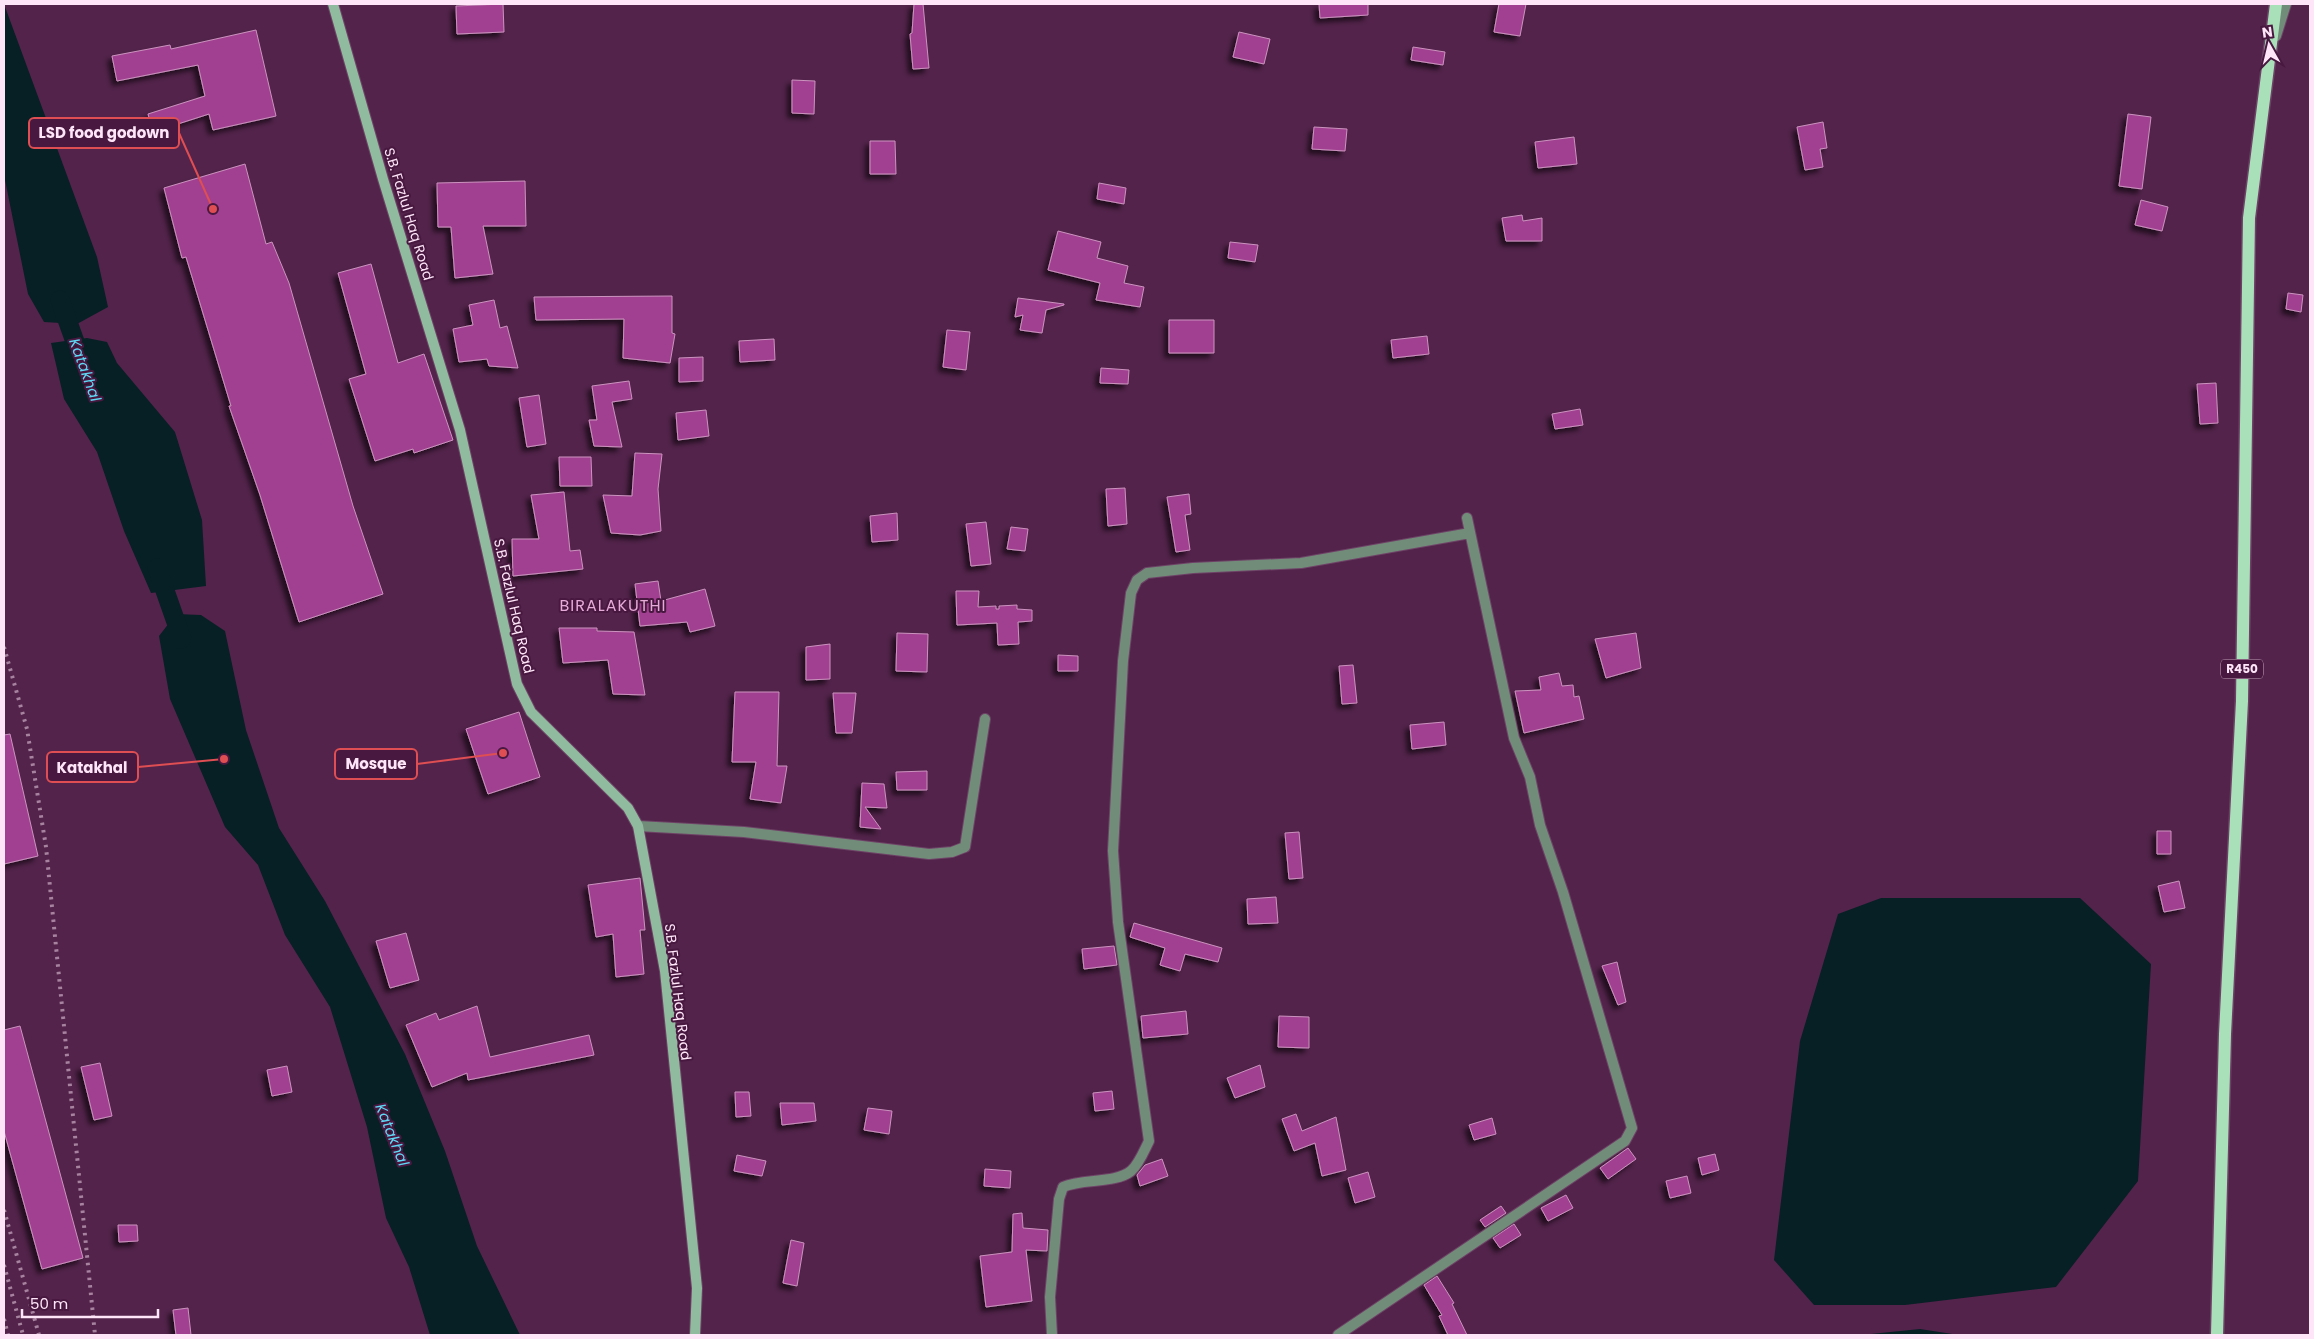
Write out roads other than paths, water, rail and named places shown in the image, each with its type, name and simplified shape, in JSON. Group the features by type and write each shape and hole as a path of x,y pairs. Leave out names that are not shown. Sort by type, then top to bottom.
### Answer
{"main road":[{"name":"S.B. Fazlul Haq Road","path":"333,4 383,179 460,430 517,684 531,712 628,808 638,826 664,970 697,1288 695,1335"},
{"name":"R450","path":"2217,1335 2225,1034 2242,701 2249,218 2276,4"}],"street":[{"path":"2271,48 2286,4"},
{"path":"1338,1335 1625,1141 1632,1128 1566,901 1540,825 1530,777 1514,738 1468,518"},
{"path":"1052,1335 1050,1297 1059,1199 1063,1187 1121,1176 1130,1172 1149,1141 1118,922 1113,851 1123,661 1131,593 1137,580 1147,573 1193,568 1301,563 1470,533"},
{"path":"638,826 744,832 929,854 952,852 965,847 985,719"}],"water":[{"path":"4,4 97,257 108,307 77,324 44,322 28,294 4,175"},
{"path":"87,338 107,342 117,363 175,432 202,520 206,586 151,593 124,531 97,452 64,399 51,343"},
{"path":"176,614 201,615 225,631 246,730 279,828 325,901 405,1054 445,1151 477,1246 520,1335 430,1335 409,1267 386,1218 367,1127 330,1007 285,935 258,865 225,827 170,699 159,636"},
{"path":"1881,898 2080,898 2151,964 2138,1181 2056,1287 1905,1305 1814,1305 1774,1260 1800,1041 1838,914"},
{"path":"1920,1329 1959,1335 1861,1335"}],"waterway":[{"name":"Katakhal","path":"60,300 83,364"},
{"name":"Katakhal","path":"157,568 182,639"}],"railway":[{"path":"4,647 27,729 46,847 95,1335"},
{"path":"4,1210 39,1335"},
{"path":"4,1265 23,1335"},
{"path":"4,1319 8,1335"}],"place":[{"name":"LSD food godown","path":"213,209"},
{"name":"Mosque","path":"503,753"},
{"name":"Katakhal","path":"224,759"}],"district":[{"name":"BIRALAKUTHI","path":"613,605"}]}
